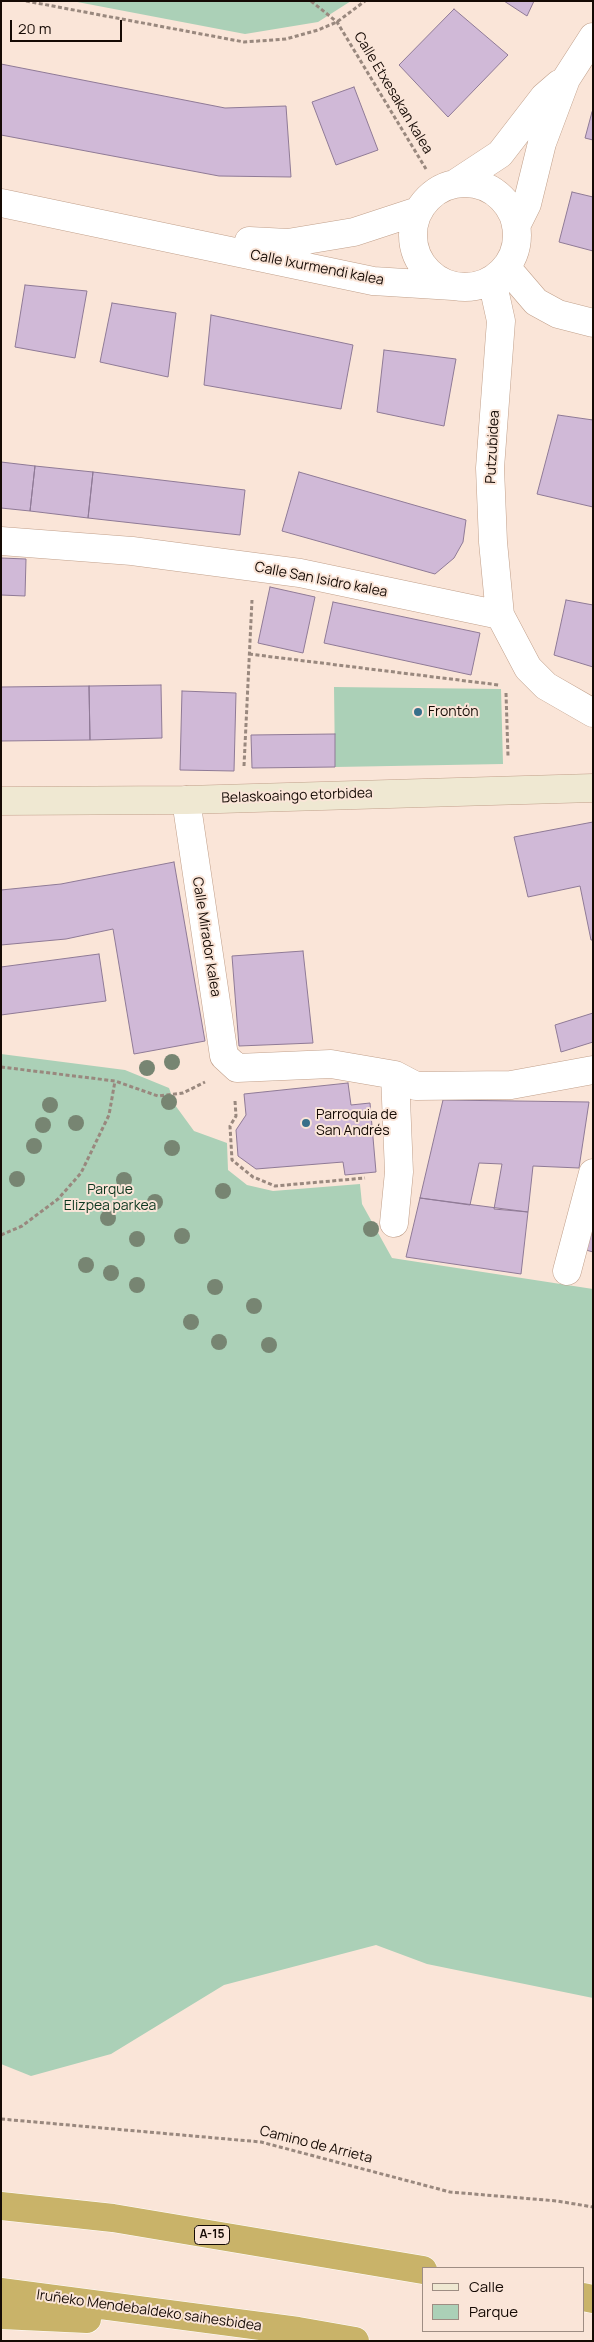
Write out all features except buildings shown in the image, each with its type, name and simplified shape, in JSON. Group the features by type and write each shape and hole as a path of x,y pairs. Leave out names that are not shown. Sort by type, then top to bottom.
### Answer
{"highway":[{"name":"A-15","path":"1,2206 113,2218 422,2270"},
{"name":"Iruñeko Mendebaldeko saihesbidea","path":"1,2292 298,2331 355,2341"},
{"path":"1,2315 298,2331"}],"street":[{"path":"516,226 527,204 542,143 566,79 593,37"},
{"path":"456,183 472,183 488,188 501,197 511,210 516,226 517,240 513,254 499,273 466,287 453,286 438,280 426,270 417,257 413,242 413,226 418,211 427,198 434,193 456,183 500,154 544,97 566,79"},
{"name":"Calle Ixurmendi kalea","path":"1,203 373,281 453,286"},
{"name":"Calle Ixurmendi kalea","path":"182,240 288,243 354,232 418,211"},
{"path":"499,273 536,302 558,314 593,323"},
{"name":"Putzubidea","path":"499,273 502,321 490,468 493,542 500,615"},
{"name":"Calle San Isidro kalea","path":"1,541 132,551 300,573 500,615"},
{"path":"500,615 528,668 546,686 593,713"},
{"name":"Belaskoaingo etorbidea","path":"1,801 186,800 593,788"},
{"name":"Calle Mirador kalea","path":"186,800 224,1056 236,1081"},
{"path":"236,1081 330,1064 395,1075 416,1086 511,1085 593,1070"},
{"path":"394,1223 399,1172 395,1075"},
{"path":"567,1272 593,1173"}],"path":[{"name":"Calle Etxesakan kalea","path":"26,1 244,42 286,39 318,30 338,22 365,1"},
{"path":"312,1 338,22"},
{"name":"Calle Etxesakan kalea","path":"338,22 430,176"},
{"path":"244,756 252,596"},
{"path":"249,654 505,686 508,758"},
{"path":"1,1067 115,1082 158,1096 183,1093 208,1081"},
{"path":"236,1081 236,1116 230,1126 232,1160 253,1177 275,1186 376,1177 399,1172"},
{"path":"1,1235 22,1226 58,1199 81,1173 109,1115 115,1082"},
{"name":"Camino de Arrieta","path":"1,2119 261,2142 450,2192 557,2200 593,2207"}],"green space":[{"path":"72,1 351,1 318,22 245,34"},
{"name":"Frontón","path":"334,687 501,689 503,764 335,767"},
{"name":"Parque Elizpea parkea","path":"1,1054 125,1070 169,1088 175,1105 194,1131 227,1143 228,1170 247,1185 273,1191 360,1184 362,1204 392,1258 593,1289 593,1998 427,1964 376,1945 224,1985 111,2054 31,2076 1,2064"}],"place":[{"name":"Frontón","path":"418,712"},
{"name":"Parroquia de San Andrés","path":"306,1123"}]}
